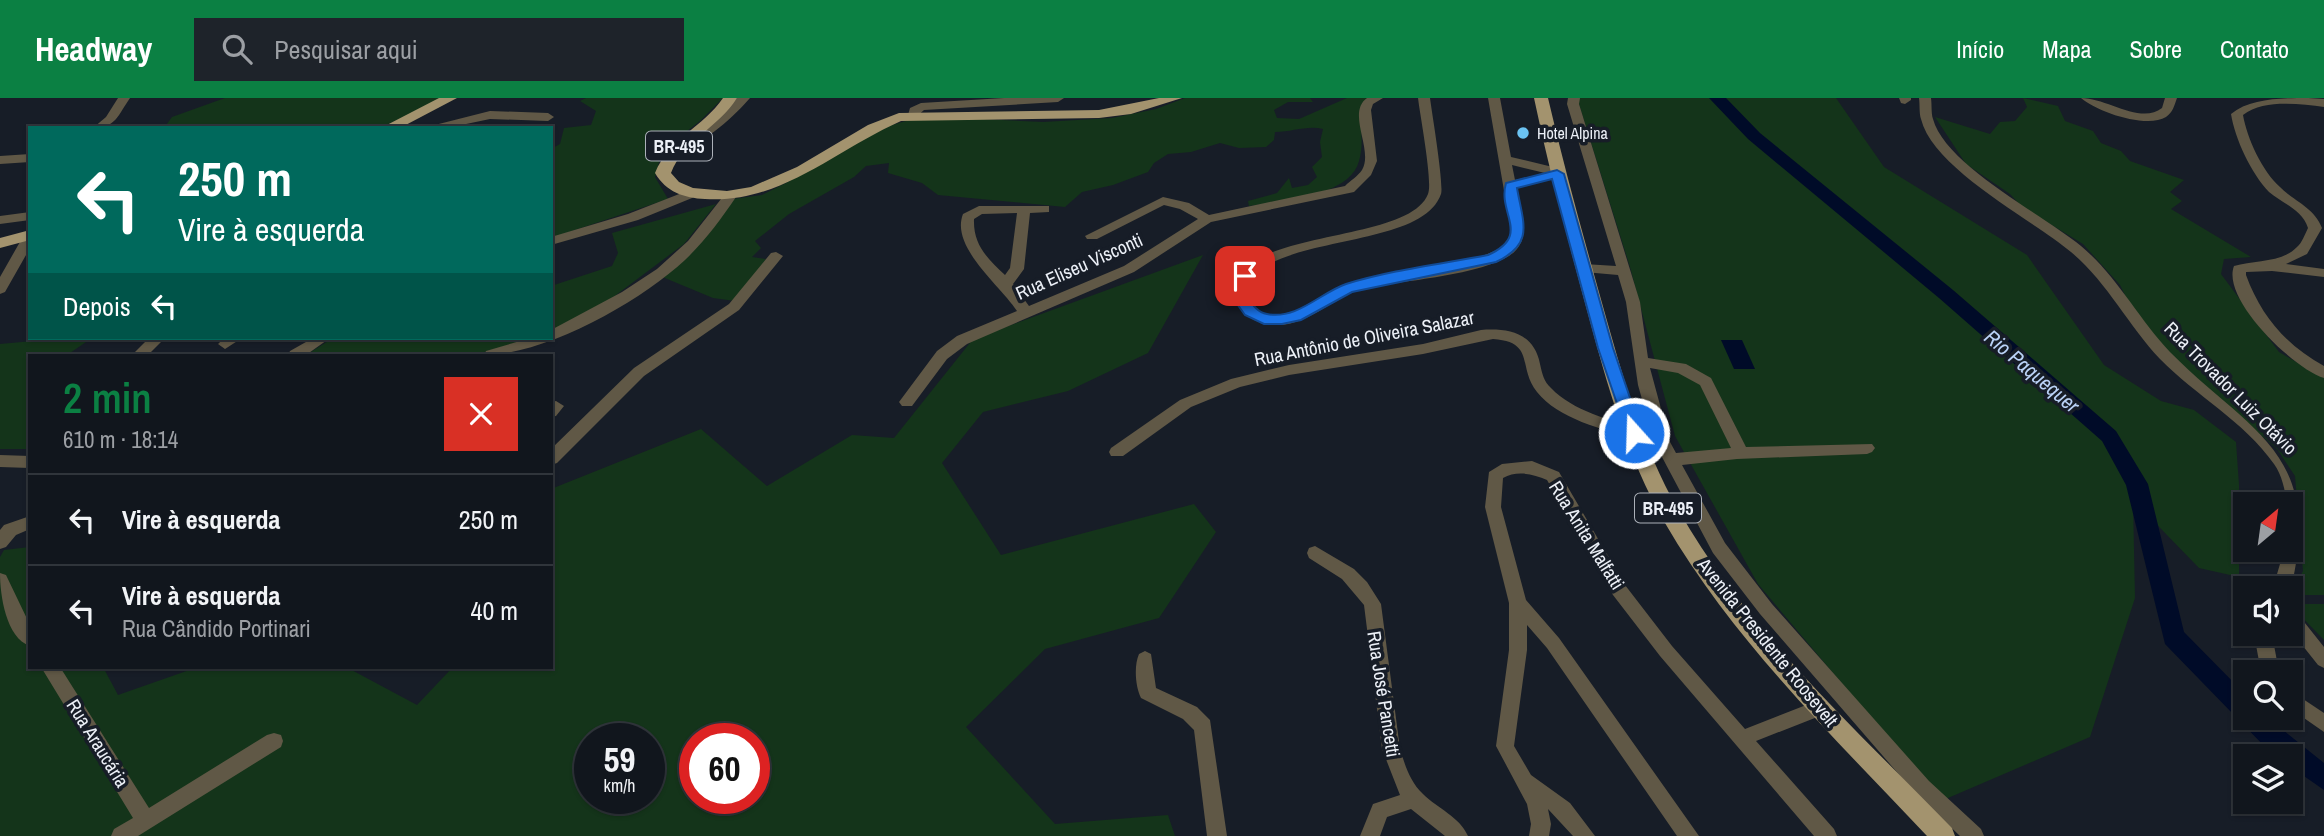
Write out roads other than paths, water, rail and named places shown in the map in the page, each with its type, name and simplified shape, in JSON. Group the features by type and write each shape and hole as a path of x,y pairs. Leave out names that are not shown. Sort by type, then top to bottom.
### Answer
{"main road":[{"path":"392,126 450,98"},
{"name":"BR-495","path":"730,98 714,118 672,152 663,173 671,185 692,193 730,197 758,193 782,183 873,126 914,116 1043,117 1099,114 1131,110 1175,98"},
{"name":"Avenida Presidente Roosevelt","path":"1541,98 1557,173 1634,433 1672,517 1699,558 1819,708 1943,836"},
{"path":"0,243 28,236"}],"street":[{"path":"101,126 110,119 124,98"},
{"path":"683,143 708,131 744,98"},
{"path":"914,116 914,111 921,107 1058,98"},
{"name":"Rua Eliseu Visconti","path":"907,402 942,355 962,340 1129,269 1207,219 1349,189 1367,172 1371,161 1365,110 1368,102 1377,98"},
{"path":"1424,98 1436,192 1431,206 1420,214 1392,225 1272,258 1245,276 1238,287 1237,294 1250,311 1264,319 1296,317 1348,288 1470,264 1508,251 1515,243 1518,231 1494,98"},
{"path":"1574,98 1573,104 1633,302 1645,385 1670,460 1719,548 1766,609 1923,787 1974,836"},
{"path":"2087,98 2122,113 2153,118 2165,115 2171,98"},
{"name":"Rua Trovador Luiz Otávio","path":"1925,99 1925,114 1945,150 2093,264 2165,355 2269,448 2287,472 2294,500 2295,539 2287,576"},
{"path":"2269,267 2302,251 2315,228 2306,213 2273,188 2239,125 2237,114 2245,105 2258,100 2324,103"},
{"path":"438,126 490,115 548,117"},
{"path":"0,160 28,158"},
{"path":"1506,159 1557,173"},
{"path":"1511,185 1557,173"},
{"path":"553,241 633,217 692,193"},
{"path":"553,334 611,304 657,273 691,245 730,197"},
{"path":"1092,236 1163,201 1184,206 1207,219"},
{"path":"1025,311 1005,284 974,254 967,236 968,217 979,210 1044,209"},
{"path":"1005,284 1017,269 1024,211"},
{"path":"0,220 28,216"},
{"path":"0,289 28,239"},
{"path":"553,457 639,372 734,307 776,256"},
{"path":"2324,273 2269,267 2239,270 2244,292 2260,320 2280,344 2303,362 2324,373"},
{"path":"1584,268 1624,271"},
{"name":"Rua Antônio de Oliveira Salazar","path":"1117,452 1192,400 1235,384 1284,371 1447,345 1485,334 1512,336 1522,340 1532,354 1536,382 1546,394 1594,418 1634,433"},
{"path":"140,354 156,340"},
{"path":"297,354 320,340"},
{"path":"494,354 539,340"},
{"path":"1641,362 1681,368 1706,382 1741,452"},
{"path":"1670,460 1741,452 1867,448"},
{"path":"0,461 28,462"},
{"name":"Rua Anita Malfatti","path":"1689,836 1553,643 1518,603 1493,507 1492,487 1495,476 1502,470 1532,467 1553,477 1619,590 1666,651 1741,739"},
{"path":"0,542 10,530 28,523"},
{"name":"Rua José Pancetti","path":"1315,553 1344,570 1361,585 1372,604 1391,749 1414,799 1438,815 1458,836"},
{"path":"0,580 19,624 28,636"},
{"path":"1518,603 1518,650 1505,746 1543,821 1539,836"},
{"path":"2303,633 2324,660"},
{"path":"1145,659 1147,692 1190,713 1203,726 1217,836"},
{"name":"Rua Araucária","path":"51,669 145,819"},
{"path":"1819,708 1741,739 1827,836"},
{"path":"2303,708 2324,724"},
{"path":"121,836 274,741"},
{"path":"1521,779 1563,808 1585,836"},
{"path":"1370,836 1380,810 1414,799"}],"water":[{"path":"1721,340 1742,340 1755,369 1734,369"}],"waterway":[{"name":"Rio Paquequer","path":"1717,98 1754,136 1946,294 2109,436 2137,484 2173,637 2233,698"},
{"name":"Rio Paquequer","path":"2264,730 2324,778"}],"place":[{"name":"Hotel Alpina","path":"1523,133"}]}
